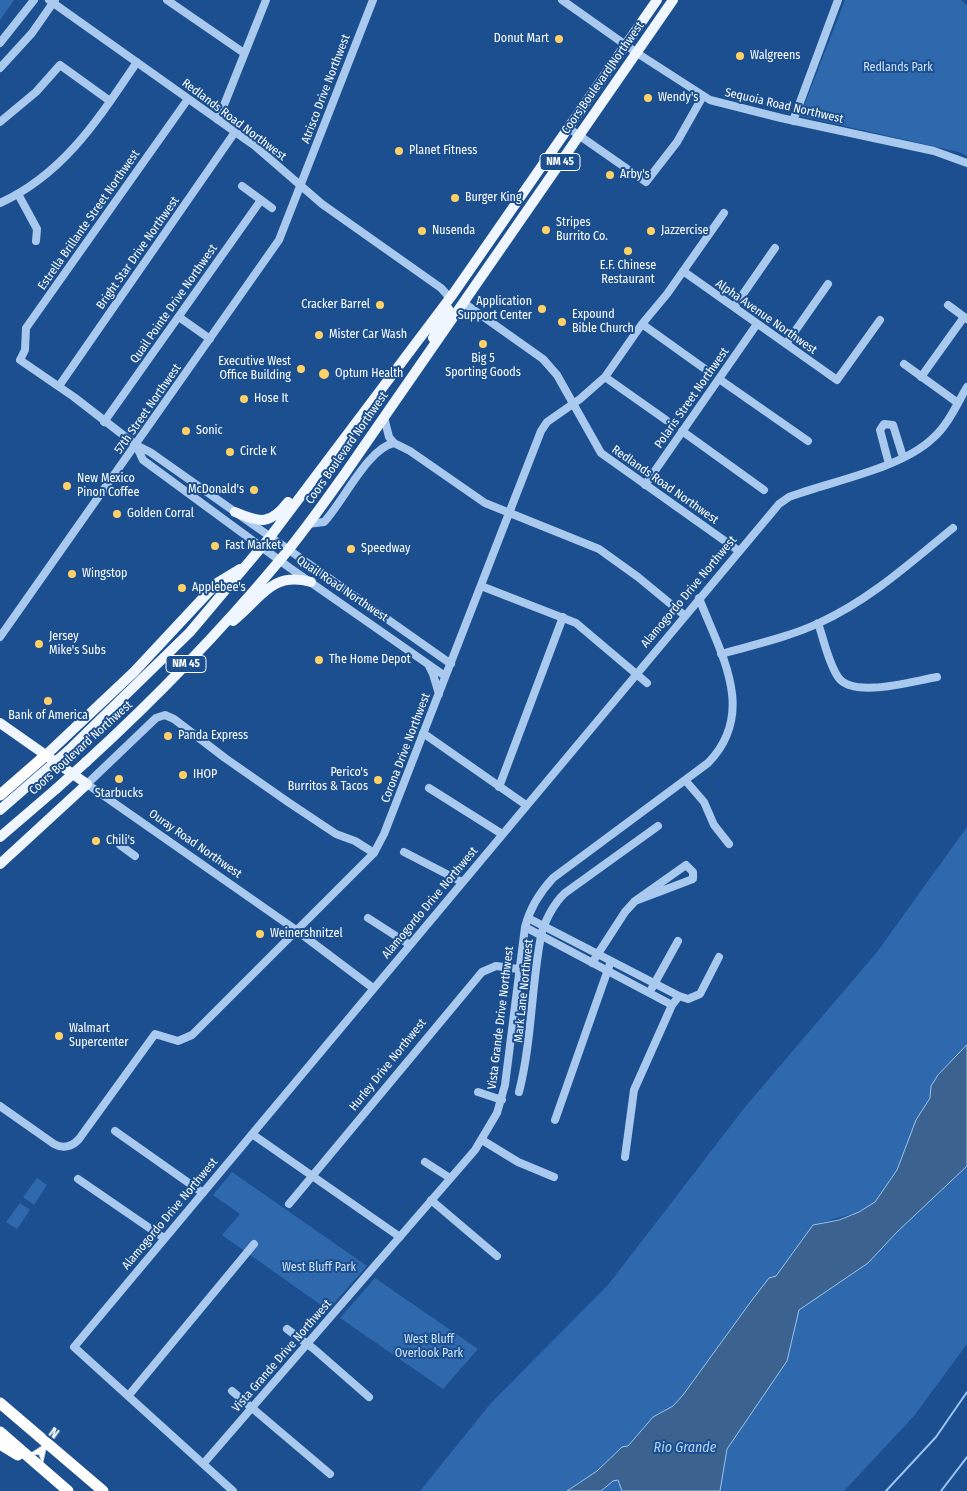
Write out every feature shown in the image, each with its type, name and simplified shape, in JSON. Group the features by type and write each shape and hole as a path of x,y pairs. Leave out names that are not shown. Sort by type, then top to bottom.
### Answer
{"highway":[{"path":"0,795 46,755"},
{"path":"0,1402 103,1491"},
{"path":"0,1432 68,1491"},
{"path":"0,1444 55,1480"}],"main road":[{"name":"Coors Boulevard Northwest","path":"0,810 68,751 190,632 262,547 319,469 450,298 657,0"},
{"name":"Coors Boulevard Northwest","path":"1,836 56,789 156,697 209,641 289,550 384,418 464,303 496,253 674,0"},
{"path":"464,303 462,290 480,262 484,248"},
{"path":"429,353 432,340 451,302 450,298"},
{"path":"235,512 260,521 271,518 280,512 306,478 319,469"},
{"path":"46,755 134,672 217,583 247,564"},
{"path":"209,641 276,582 294,577 310,582"},
{"name":"Ouray Road Northwest","path":"0,723 87,784"},
{"path":"0,864 87,784"}],"street":[{"path":"0,43 34,0"},
{"path":"167,0 244,53"},
{"path":"218,120 266,0"},
{"name":"Atrisco Drive Northwest","path":"301,186 373,0"},
{"name":"Sequoia Road Northwest","path":"562,0 625,45 703,96 739,108 934,151 967,162"},
{"path":"793,121 838,0"},
{"path":"0,68 32,33 53,1"},
{"name":"Redlands Road Northwest","path":"53,1 235,132 322,204 442,288 450,298"},
{"path":"0,203 18,194 64,160 88,134 137,62"},
{"path":"0,122 36,92 60,65 110,100"},
{"path":"567,127 646,182 677,142 703,96"},
{"name":"Estrella Brillante Street Northwest","path":"20,360 25,350 26,328 188,99"},
{"name":"Bright Star Drive Northwest","path":"59,386 235,132"},
{"path":"242,186 272,208"},
{"name":"57th Street Northwest","path":"0,637 279,240 301,186"},
{"path":"18,194 36,229 36,240"},
{"name":"Quail Pointe Drive Northwest","path":"104,422 261,200"},
{"name":"Corona Drive Northwest","path":"0,1106 58,1146 72,1145 79,1140 155,1034 174,1040 189,1038 374,853 384,834 541,431 547,422 573,404 605,377 724,213"},
{"path":"734,307 775,248"},
{"name":"Alpha Avenue Northwest","path":"682,272 837,380 880,320"},
{"path":"786,344 828,284"},
{"name":"Redlands Road Northwest","path":"464,303 543,359 557,375 601,454 740,551"},
{"path":"921,377 966,318 948,305"},
{"path":"179,317 210,339"},
{"path":"642,324 704,368"},
{"name":"Polaris Street Northwest","path":"645,484 757,324"},
{"name":"Quail Road Northwest","path":"20,360 59,386 136,445 150,452 451,664"},
{"path":"904,364 958,403"},
{"path":"605,377 666,420"},
{"path":"719,378 808,441"},
{"path":"903,457 893,425 884,424 880,430 889,464 903,457 934,438 967,387"},
{"path":"384,418 389,437 394,443 410,451 485,503 599,549 638,577 684,615"},
{"path":"682,431 764,490"},
{"path":"308,524 324,522 335,511 374,453 387,444 394,443"},
{"name":"Quail Road Northwest","path":"136,445 143,460 310,582 446,676"},
{"name":"Alamogordo Drive Northwest","path":"129,1395 74,1347 684,615 779,504 789,497 813,488 889,464"},
{"path":"721,654 818,623 878,589 953,528"},
{"path":"481,586 576,623 647,683"},
{"name":"Vista Grande Drive Northwest","path":"204,1463 305,1344 400,1237 482,1140 490,1127 502,1100 525,927 537,899 553,878 685,780 714,756 727,739 731,728 733,695 721,654 699,598"},
{"path":"499,786 563,617"},
{"path":"818,623 836,674 847,686 864,689 937,677"},
{"path":"395,639 401,630"},
{"path":"426,662 433,674 439,694"},
{"path":"87,784 161,716 165,715 174,719 193,735 336,834 355,841 374,853"},
{"path":"423,733 526,805"},
{"path":"685,780 704,802 714,825 729,844"},
{"name":"Ouray Road Northwest","path":"87,784 296,930 373,988"},
{"path":"429,788 502,834"},
{"name":"Mark Lane Northwest","path":"519,1092 527,1061 541,935 544,927 558,901 565,893 658,826"},
{"path":"120,845 135,856"},
{"path":"404,852 462,882"},
{"path":"592,963 620,917 635,901 686,865 693,872 693,879 635,901"},
{"path":"368,918 410,945"},
{"path":"528,918 655,984 688,999 700,994 718,957"},
{"path":"525,927 672,1006"},
{"path":"649,993 678,941"},
{"path":"555,1120 612,961"},
{"name":"Hurley Drive Northwest","path":"289,1204 482,972 496,966 518,969"},
{"path":"625,1157 634,1090 672,1006 679,996"},
{"path":"478,1092 502,1100"},
{"path":"115,1131 203,1193"},
{"path":"252,1134 400,1237"},
{"path":"482,1140 518,1162 554,1178"},
{"path":"425,1162 450,1178"},
{"path":"78,1179 164,1238"},
{"path":"431,1200 496,1256"},
{"path":"233,1491 129,1395 254,1244"},
{"path":"287,1329 314,1349 369,1397"},
{"path":"232,1391 330,1474"}],"green space":[{"path":"0,0 14,0 0,20"},
{"name":"Redlands Park","path":"845,0 961,0 967,5 967,156 959,152 800,116"},
{"path":"967,827 967,1045 938,1075 931,1086 930,1098 916,1120 897,1170 875,1202 859,1212 813,1225 776,1276 769,1278 673,1406 653,1417 628,1446 622,1447 597,1471 567,1491 420,1491 491,1403 608,1285 745,1107 877,952"},
{"path":"967,1166 967,1344 914,1416 844,1491 720,1491 727,1449 787,1361 799,1310 868,1263 897,1232"},
{"name":"West Bluff Park","path":"232,1172 367,1266 328,1310 222,1235 240,1214 213,1195"},
{"path":"37,1178 47,1185 34,1205 23,1197"},
{"path":"20,1203 30,1210 17,1229 6,1222"},
{"name":"West Bluff Overlook Park","path":"375,1278 478,1349 443,1389 340,1318"},
{"path":"613,1480 619,1480 622,1491 601,1491"}],"water":[{"name":"Rio Grande","path":"967,1045 967,1166 897,1232 868,1263 799,1310 787,1361 727,1449 720,1491 622,1491 618,1480 613,1481 601,1491 567,1491 597,1471 622,1447 628,1446 653,1417 673,1406 769,1278 776,1276 813,1225 839,1220 859,1212 875,1202 897,1170 916,1120 930,1098 931,1086 938,1075"}],"waterway":[{"path":"886,1491 936,1437 967,1392"},
{"path":"941,1491 967,1457"}],"place":[{"name":"Donut Mart","path":"559,39"},
{"name":"Walgreens","path":"740,56"},
{"name":"Wendy's","path":"648,98"},
{"name":"Planet Fitness","path":"399,151"},
{"name":"Arby's","path":"610,175"},
{"name":"Burger King","path":"455,198"},
{"name":"Stripes Burrito Co.","path":"546,230"},
{"name":"Nusenda","path":"422,231"},
{"name":"Jazzercise","path":"651,231"},
{"name":"E.F. Chinese Restaurant","path":"628,251"},
{"name":"Cracker Barrel","path":"380,305"},
{"name":"Application Support Center","path":"542,309"},
{"name":"Expound Bible Church","path":"562,322"},
{"name":"Mister Car Wash","path":"319,335"},
{"name":"Big 5 Sporting Goods","path":"483,344"},
{"name":"Executive West Office Building","path":"301,369"},
{"name":"Optum Health","path":"324,374"},
{"name":"Hose It","path":"244,399"},
{"name":"Sonic","path":"186,431"},
{"name":"Circle K","path":"230,452"},
{"name":"New Mexico Pinon Coffee","path":"67,486"},
{"name":"McDonald's","path":"254,490"},
{"name":"Golden Corral","path":"117,514"},
{"name":"Fast Market","path":"215,546"},
{"name":"Speedway","path":"351,549"},
{"name":"Wingstop","path":"72,574"},
{"name":"Applebee's","path":"182,588"},
{"name":"Jersey Mike's Subs","path":"39,644"},
{"name":"The Home Depot","path":"319,660"},
{"name":"Bank of America","path":"48,701"},
{"name":"Panda Express","path":"168,736"},
{"name":"IHOP","path":"183,775"},
{"name":"Starbucks","path":"119,779"},
{"name":"Perico's Burritos & Tacos","path":"378,780"},
{"name":"Chili's","path":"96,841"},
{"name":"Weinershnitzel","path":"260,934"},
{"name":"Walmart Supercenter","path":"59,1036"}]}
